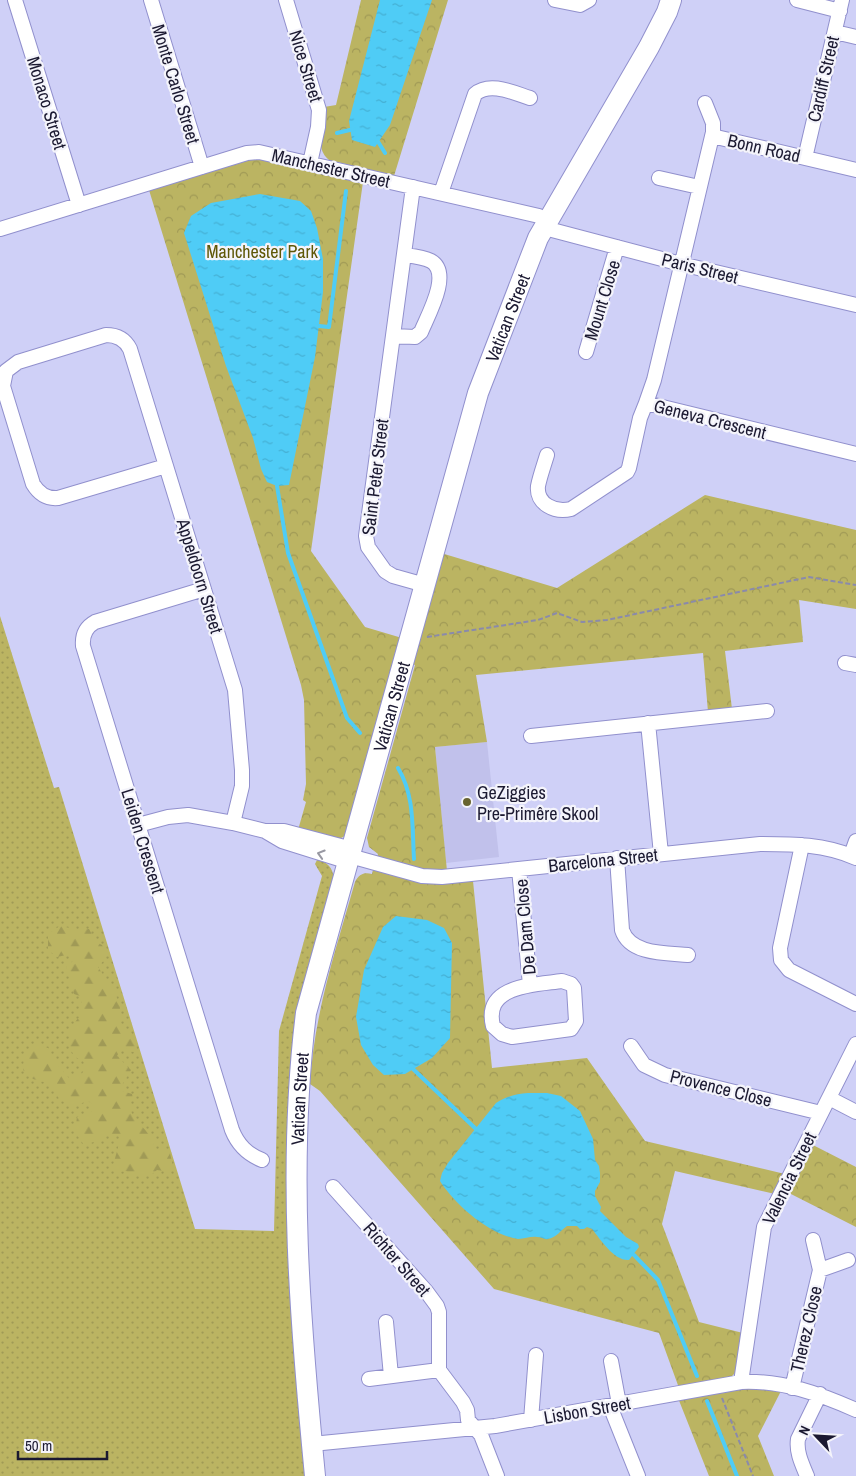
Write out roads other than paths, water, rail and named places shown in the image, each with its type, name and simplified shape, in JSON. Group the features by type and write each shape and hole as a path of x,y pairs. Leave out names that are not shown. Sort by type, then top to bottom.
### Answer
{"street":[{"name":"Monaco Street","path":"15,0 79,205"},
{"name":"Monte Carlo Street","path":"150,0 202,167"},
{"name":"Nice Street","path":"286,0 319,110 318,127 310,163"},
{"path":"555,0 576,5 584,4 589,0"},
{"path":"797,0 841,5"},
{"name":"Vatican Street","path":"315,1476 300,1305 296,1223 298,1115 301,1057 306,1014 478,393 538,238 621,97 671,4"},
{"name":"Cardiff Street","path":"805,158 841,5"},
{"path":"834,32 856,37"},
{"path":"441,194 475,94 489,88 530,98"},
{"path":"705,103 713,123 712,136"},
{"name":"Bonn Road","path":"681,264 712,136 856,170"},
{"name":"Manchester Street","path":"0,230 247,153 259,152 539,216 546,224"},
{"path":"659,178 699,187"},
{"name":"Saint Peter Street","path":"414,187 366,540 368,547 388,573 425,585"},
{"name":"Paris Street","path":"546,224 552,230 681,264 856,305"},
{"name":"Mount Close","path":"586,352 617,247"},
{"path":"393,336 415,336 421,332 441,279 439,270 433,262 404,255"},
{"name":"Geneva Crescent","path":"681,264 654,380 646,403 856,454"},
{"name":"Appeldoorn Street","path":"166,466 58,498 46,497 33,484 3,386 6,371 18,362 106,335 120,337 128,344 130,349 235,690 239,715 242,786 233,823"},
{"path":"547,455 538,485 540,496 552,509 565,511 571,509 627,472 640,418 646,403"},
{"name":"Leiden Crescent","path":"204,589 96,622 88,627 84,635 83,646 232,1130 242,1147 262,1160"},
{"path":"531,736 766,711"},
{"path":"648,723 661,854"},
{"name":"Barcelona Street","path":"138,825 168,816 188,814 265,831 282,841 351,856 429,877 760,844 828,848 853,856"},
{"path":"853,856 856,841"},
{"path":"802,845 780,948 781,960 789,970 856,1004"},
{"path":"617,858 624,937 633,946 639,948 688,955"},
{"name":"De Dam Close","path":"520,869 530,985"},
{"name":"De Dam Close","path":"562,981 571,984 574,988 576,999 576,1021 571,1028 512,1037 497,1031 491,1020 493,1004 498,998 508,992 530,985 562,981"},
{"name":"Valencia Street","path":"741,1382 764,1227 856,1044"},
{"name":"Provence Close","path":"632,1046 644,1065 665,1075 821,1113"},
{"path":"828,1098 856,1112"},
{"name":"Richter Street","path":"333,1187 426,1291 437,1306 440,1318 439,1370"},
{"name":"Therez Close","path":"792,1388 820,1270 813,1240"},
{"name":"Therez Close","path":"820,1270 848,1260"},
{"path":"386,1322 391,1376"},
{"path":"531,1420 536,1355"},
{"path":"611,1361 614,1405 638,1476"},
{"path":"368,1379 439,1370 463,1402 467,1410 468,1420 481,1435 497,1476"},
{"name":"Lisbon Street","path":"312,1444 475,1428 531,1420 741,1382 764,1381 820,1394 856,1410"},
{"path":"807,1476 797,1447 798,1439 820,1394"}],"water":[{"path":"380,0 432,0 390,125 375,147 352,140 349,121"},
{"path":"260,194 300,201 311,211 317,228 323,259 323,292 315,357 289,485 277,486 267,482 261,469 253,438 226,366 184,233 191,216 211,203"},
{"path":"396,916 427,920 444,928 452,943 450,1038 432,1058 405,1074 384,1075 373,1065 361,1045 356,1017 364,970 383,927"},
{"path":"528,1093 547,1093 561,1096 580,1111 593,1139 595,1160 599,1166 600,1182 595,1191 595,1196 601,1207 600,1211 626,1237 638,1244 639,1247 629,1260 613,1254 592,1229 587,1227 580,1229 577,1226 567,1226 554,1237 547,1239 535,1237 518,1239 496,1232 464,1209 440,1181 448,1163 496,1103 512,1096"}],"waterway":[{"path":"337,133 354,129"},
{"path":"377,140 385,153"},
{"path":"319,326 329,327 346,191"},
{"path":"277,486 288,553 347,718 360,733"},
{"path":"398,768 410,801 414,859"},
{"path":"413,1069 476,1129"},
{"path":"634,1255 658,1280 697,1376"},
{"path":"707,1401 737,1476"}],"place":[{"name":"GeZiggies Pre-Primêre Skool","path":"467,802"}],"park label":[{"name":"Manchester Park","path":"262,251"}]}
